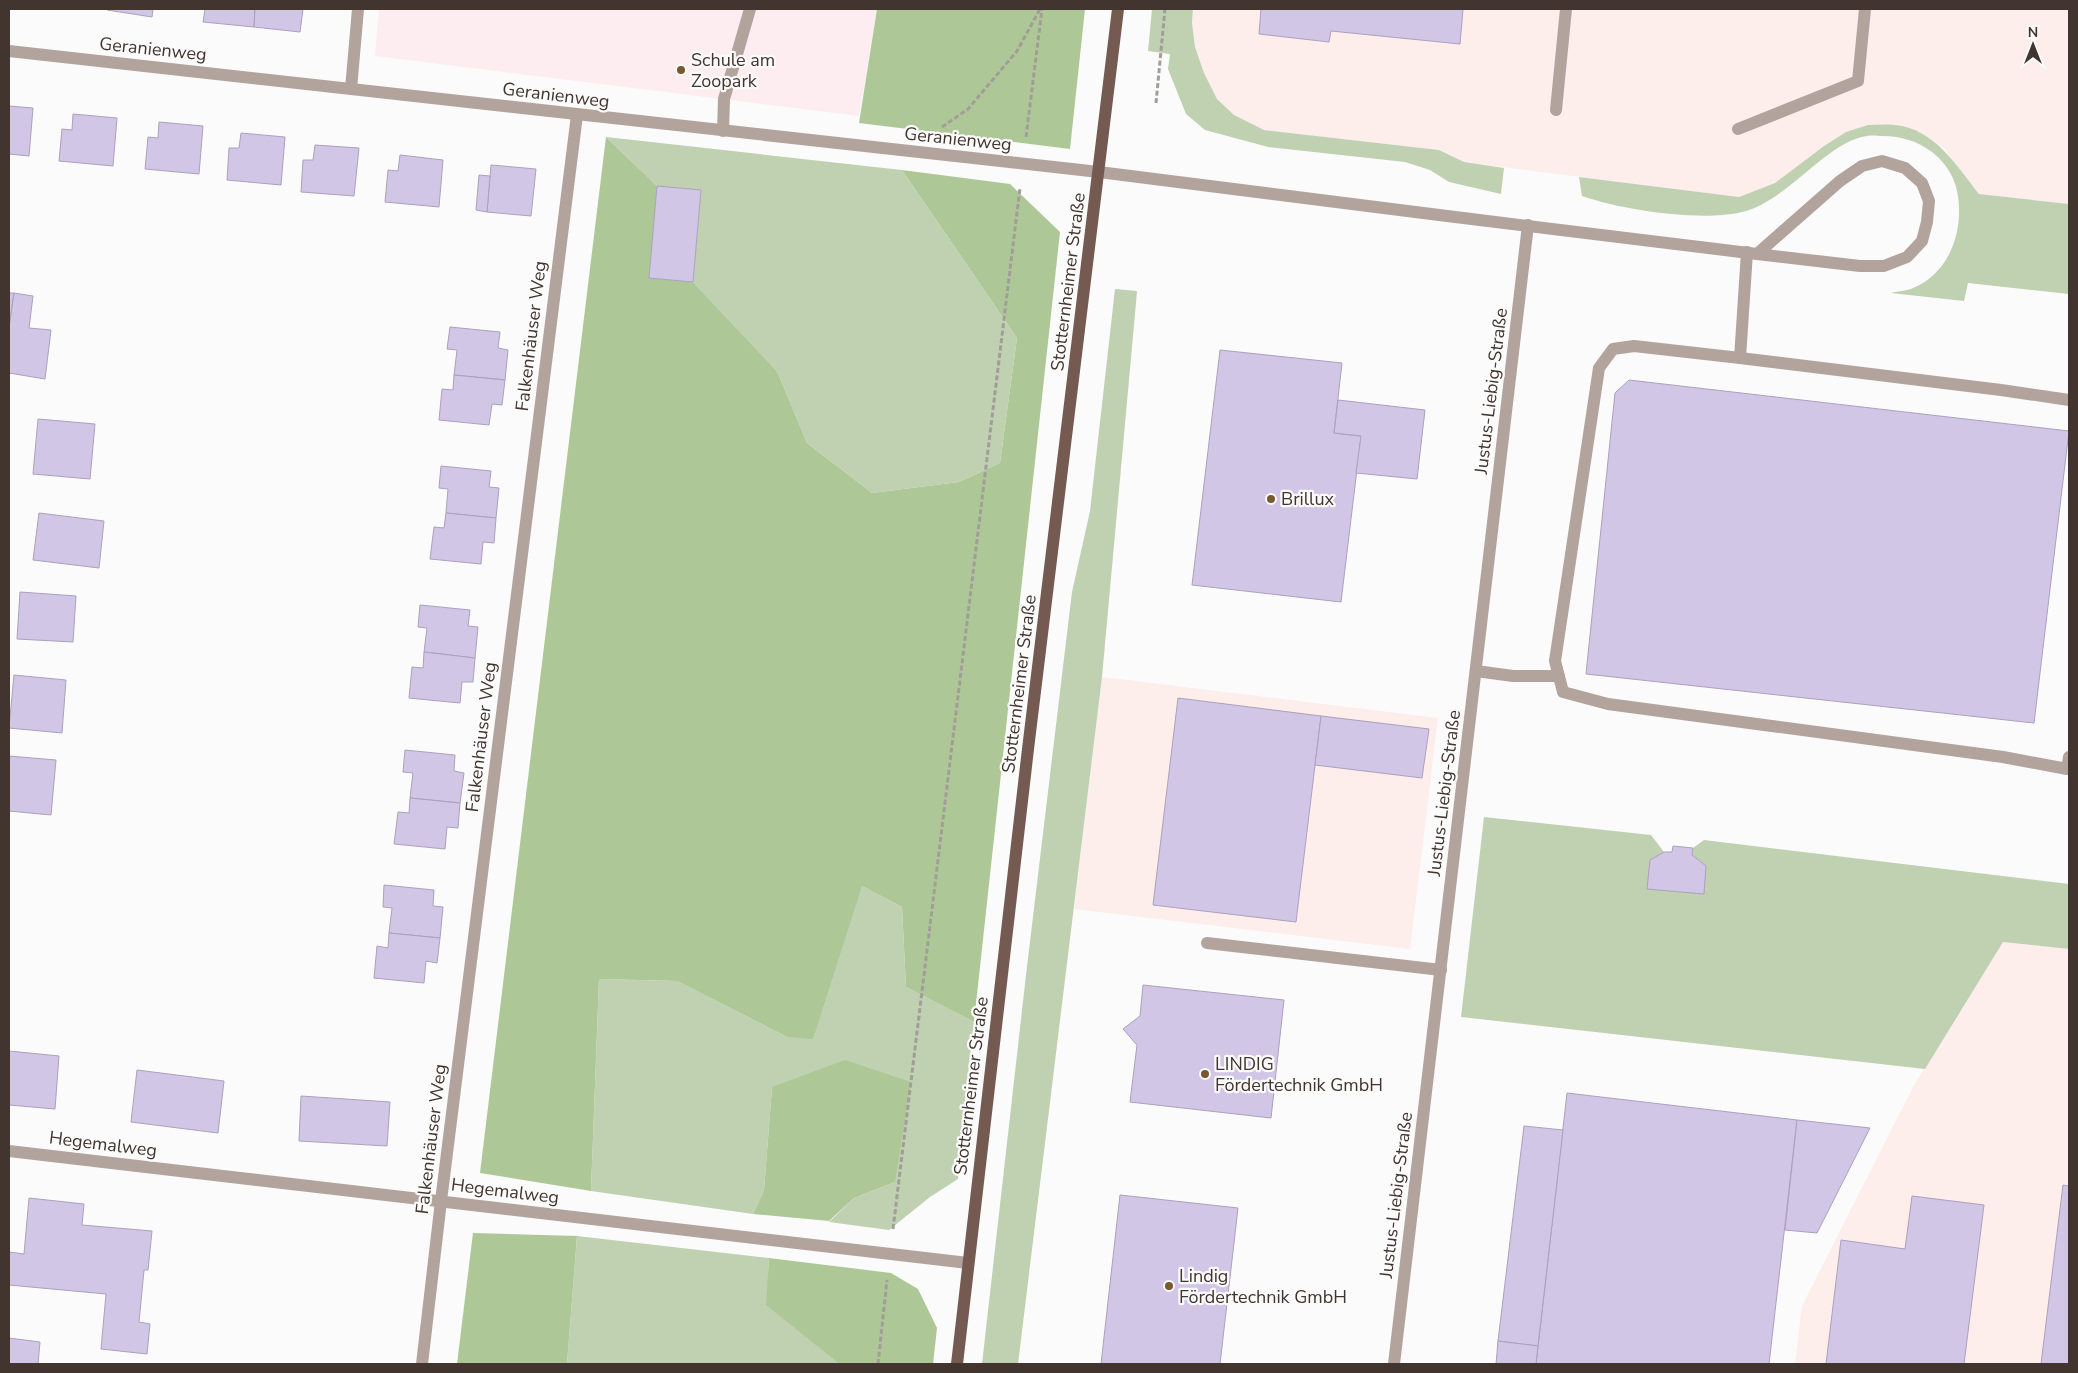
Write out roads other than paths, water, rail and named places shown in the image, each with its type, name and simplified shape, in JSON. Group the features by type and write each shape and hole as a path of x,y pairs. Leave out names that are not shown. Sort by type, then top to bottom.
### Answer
{"main road":[{"name":"Stotternheimer Straße","path":"957,1364 1118,9"}],"street":[{"path":"351,89 358,9"},
{"path":"723,132 724,99 750,9"},
{"path":"1556,110 1566,9"},
{"path":"1738,129 1858,81 1865,9"},
{"name":"Geranienweg","path":"9,51 723,132 1099,172"},
{"name":"Falkenhäuser Weg","path":"422,1364 577,115"},
{"path":"1099,172 1528,226 1752,253 1860,266 1884,266 1907,257 1922,240 1927,222 1929,201 1922,183 1905,168 1882,161 1862,166 1840,181 1752,253 1740,358"},
{"name":"Justus-Liebig-Straße","path":"1394,1364 1528,226"},
{"path":"2069,400 2001,390 1634,346 1613,349 1599,368 1555,661 1563,692 1608,704 2003,757 2067,769 2069,757"},
{"path":"1476,671 1512,676 1559,676"},
{"path":"1207,943 1441,970"},
{"name":"Hegemalweg","path":"9,1151 968,1263"}],"place":[{"name":"Schule am Zoopark","path":"681,70"},
{"name":"Brillux","path":"1271,499"},
{"name":"LINDIG Fördertechnik GmbH","path":"1205,1074"},
{"name":"Lindig Fördertechnik GmbH","path":"1169,1286"}]}
